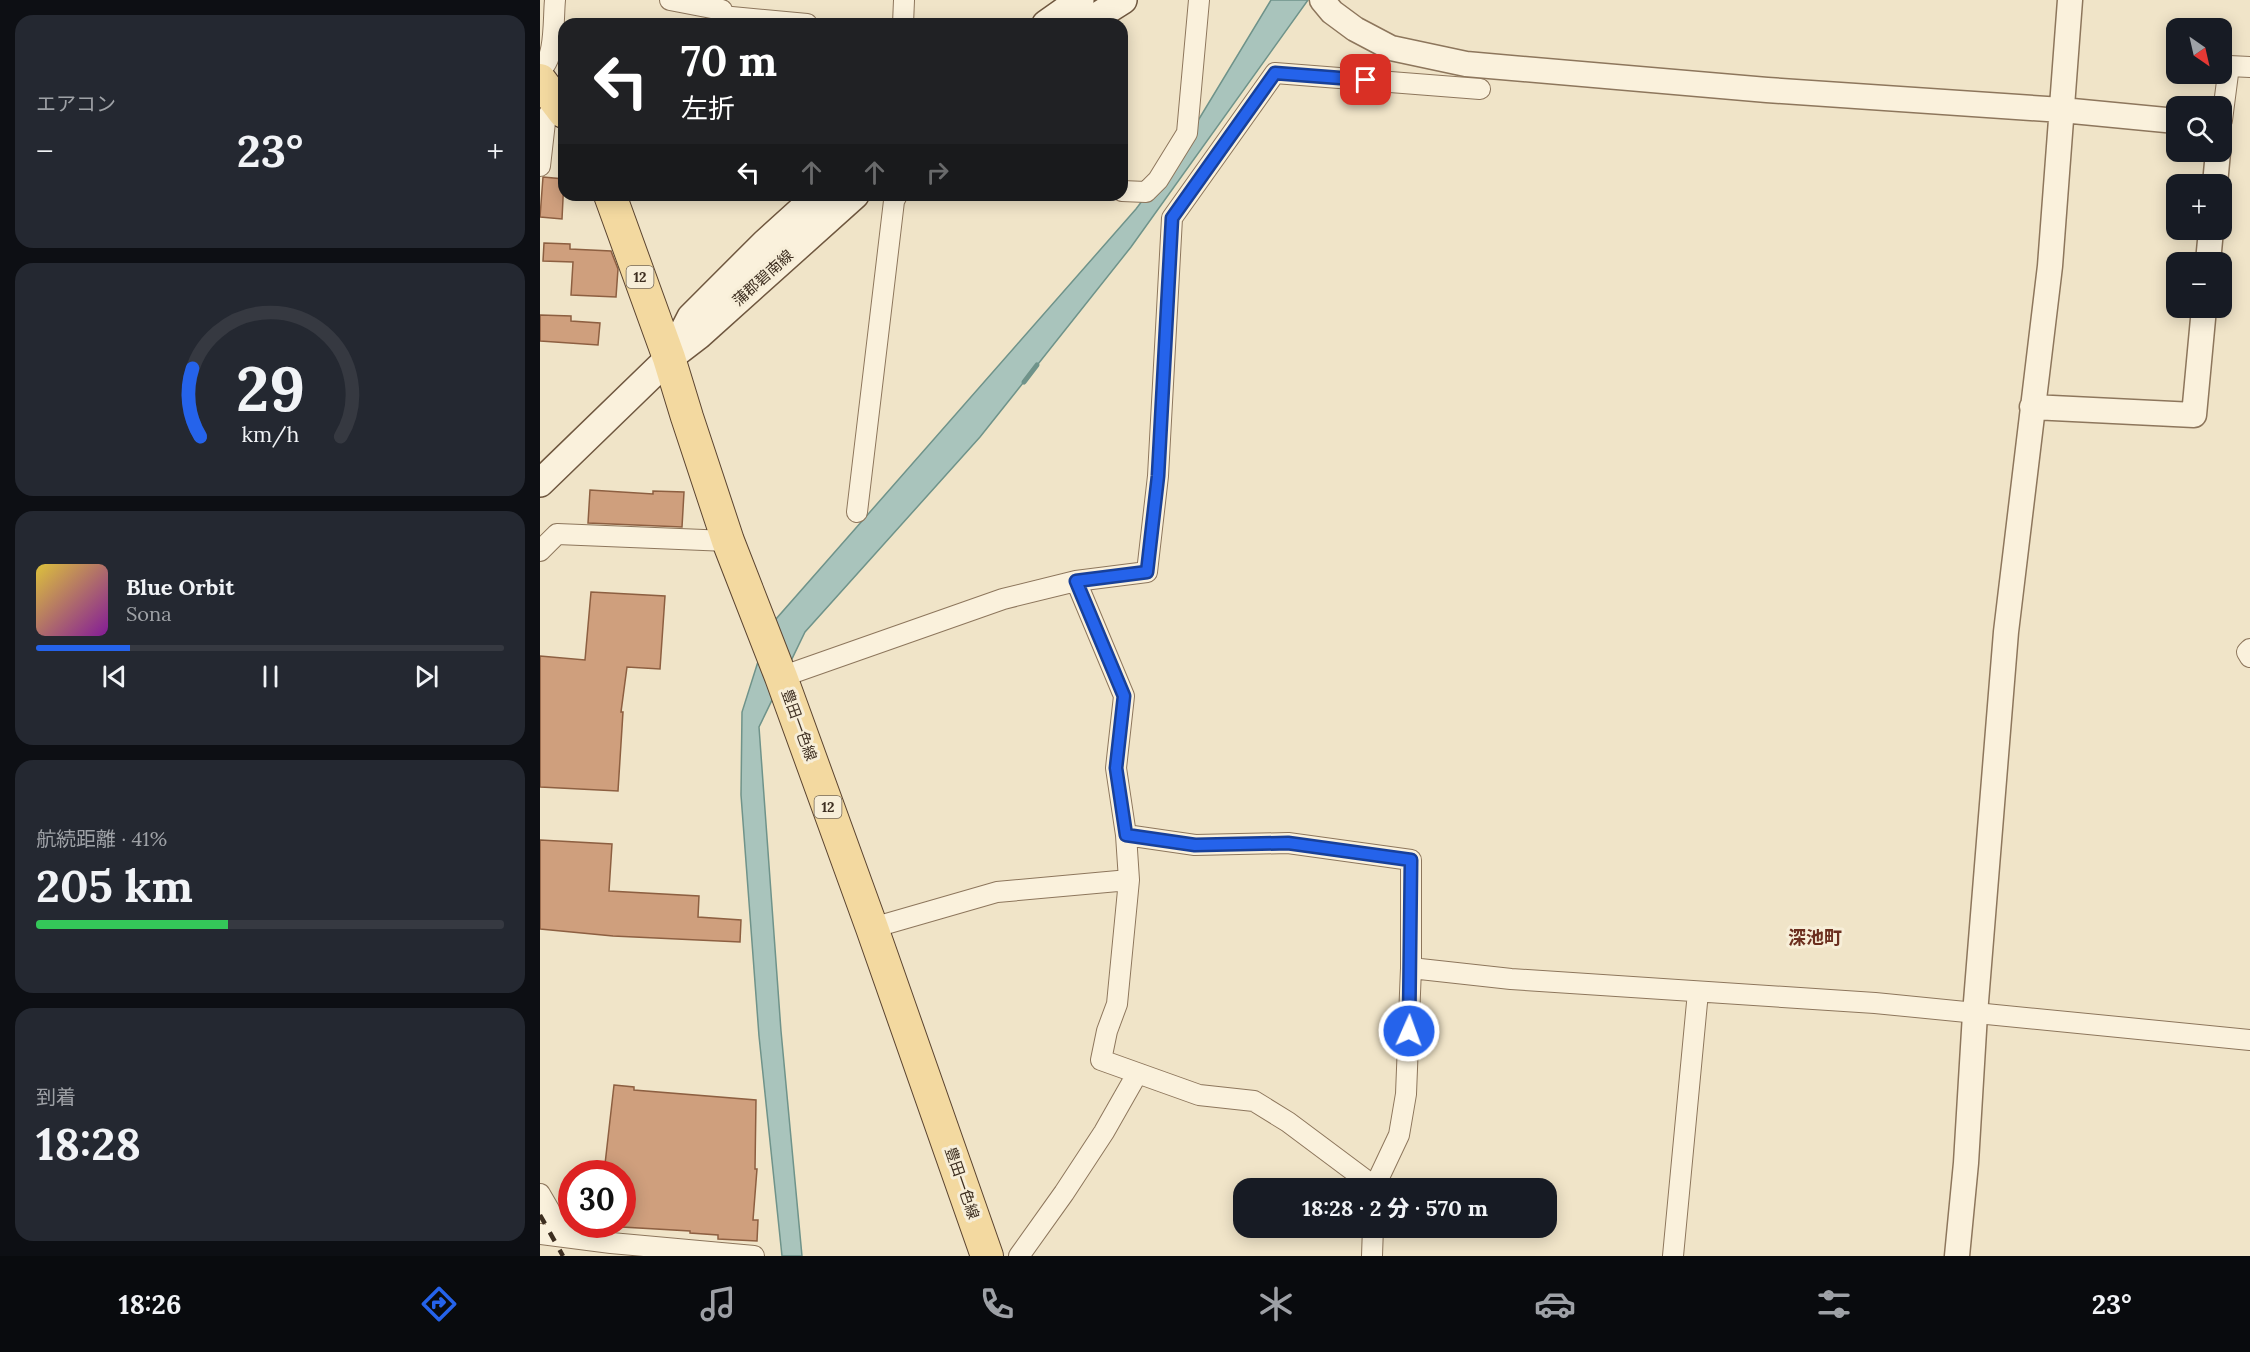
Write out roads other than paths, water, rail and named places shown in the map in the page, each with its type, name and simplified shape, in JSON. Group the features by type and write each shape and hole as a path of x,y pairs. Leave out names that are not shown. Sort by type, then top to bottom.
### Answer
{"main road":[{"path":"1054,18 1080,0"},
{"path":"1094,18 1123,0"},
{"name":"豊田一色線","path":"612,201 669,358 728,541 781,677 872,928 987,1256"},
{"name":"蒲郡碧南線","path":"669,358 691,317 765,243 811,201"},
{"name":"蒲郡碧南線","path":"540,483 669,358 699,335 848,201"}],"street":[{"path":"540,70 546,65 550,56 555,0"},
{"path":"670,0 721,12 764,18"},
{"path":"903,18 904,0"},
{"path":"1128,190 1146,192 1158,180 1187,133 1199,0"},
{"path":"1322,0 1332,12 1355,29 1391,48 1466,63 1767,90 2062,110 2166,120"},
{"path":"1957,1256 2006,632 2050,266 2070,0"},
{"path":"2225,96 2229,66 2250,67"},
{"path":"781,677 1003,599 1076,581 1147,572 1158,476 1172,218 1275,73 1480,89"},
{"path":"540,166 545,122 553,97"},
{"path":"857,512 894,201"},
{"path":"2032,406 2194,415 2203,318"},
{"path":"540,551 556,534 728,541"},
{"path":"1076,581 1124,696 1116,768 1126,835 1129,880 1117,1004 1107,1031 1101,1060 1199,1095 1254,1101 1288,1122 1361,1178"},
{"path":"2250,649 2247,652 2250,657"},
{"path":"1126,835 1195,845 1288,843 1411,860 1411,968 1406,1094 1399,1136 1379,1178"},
{"path":"872,928 997,892 1129,880"},
{"path":"1411,968 1511,979 1875,1003 2250,1040"},
{"path":"1673,1256 1698,992"},
{"path":"1018,1256 1064,1193 1104,1132 1137,1074"},
{"path":"540,1194 558,1225"},
{"path":"540,1234 558,1236"},
{"path":"575,1238 754,1256"},
{"path":"1372,1256 1373,1238"}],"water":[{"path":"1271,0 1308,0 1131,247 980,437 805,632 759,727 781,1031 802,1256 782,1256 759,1036 741,795 742,712 769,627 1136,209 1179,152"}],"waterway":[{"path":"1024,382 1037,365"}],"railway":[{"path":"540,1215 563,1256"}],"district":[{"name":"深池町","path":"1815,938"}]}
